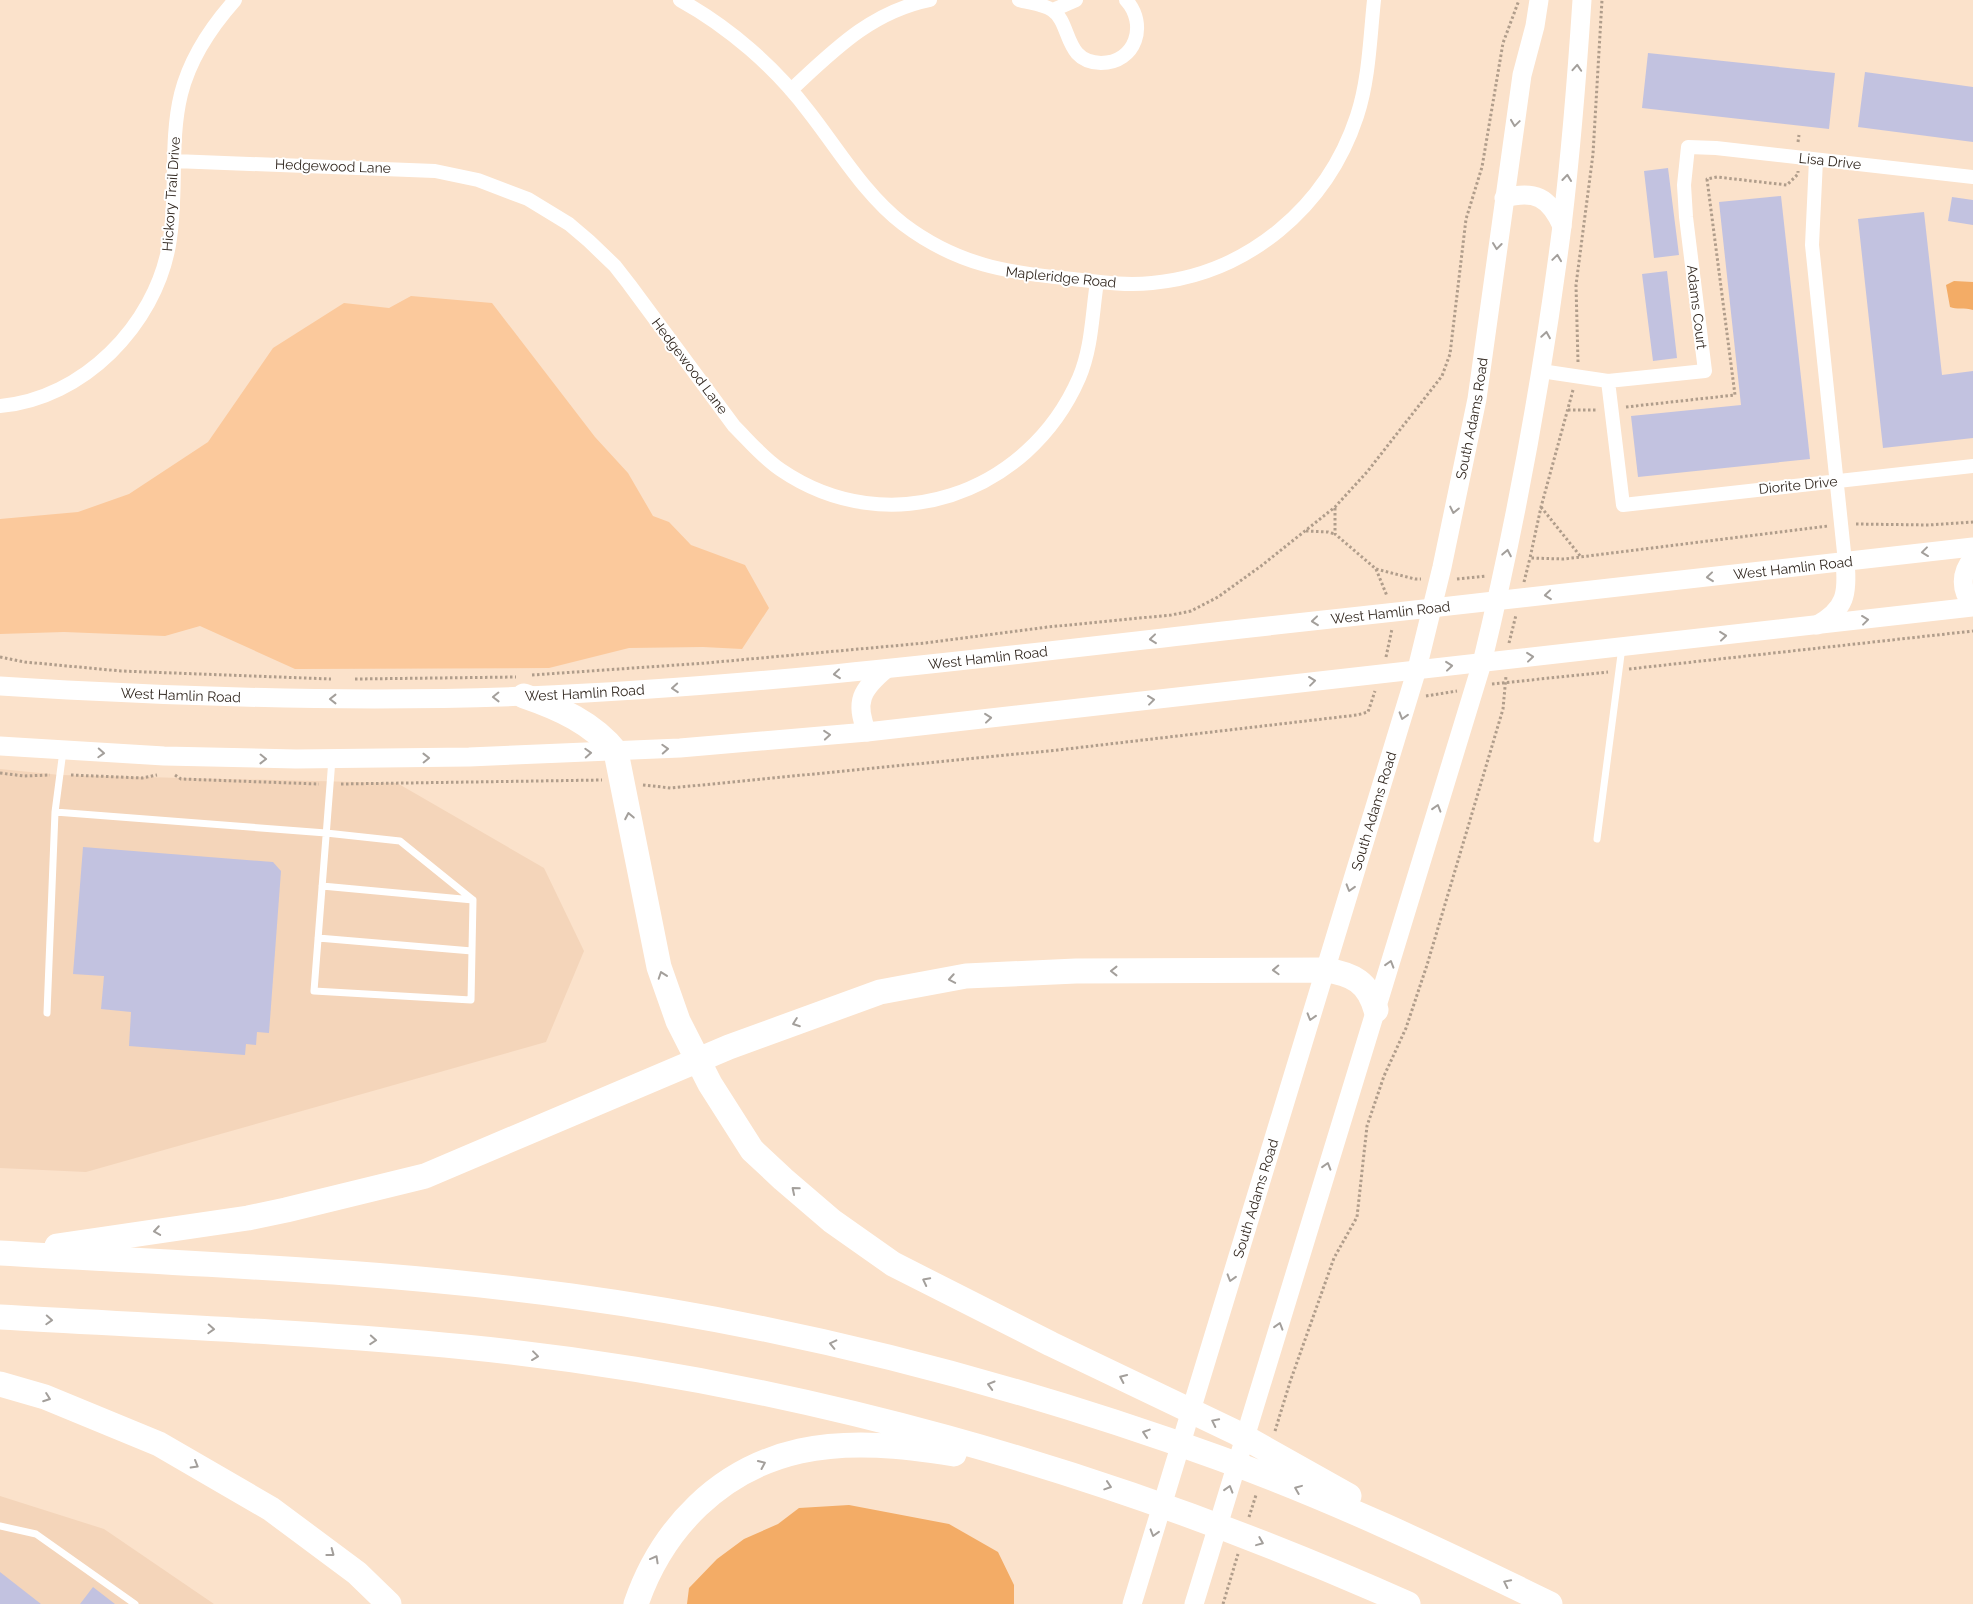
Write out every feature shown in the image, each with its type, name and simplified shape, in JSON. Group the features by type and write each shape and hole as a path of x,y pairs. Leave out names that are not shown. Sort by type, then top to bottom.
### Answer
{"highway":[{"path":"523,683 545,703 575,718 606,739 616,752 659,967 678,1021 710,1084 752,1150 832,1221 893,1264 1050,1344 1237,1433 1455,1558"},
{"path":"0,1253 248,1218 425,1176 729,1047 880,992 966,976 1076,971 1325,970 1341,972 1352,977 1372,997 1376,1010"},
{"path":"0,1253 357,1274 471,1283 638,1306 791,1335 876,1354 1048,1401 1221,1459 1332,1503 1455,1558 1550,1604"},
{"path":"0,1317 465,1347 692,1380 795,1400 918,1430 1061,1472 1153,1502 1235,1532 1408,1604"},
{"path":"0,1384 45,1397 159,1444 271,1509 357,1572 389,1604"},
{"path":"636,1604 652,1565 673,1532 687,1515 736,1477 781,1456 825,1448 890,1446 1061,1472"}],"main road":[{"name":"South Adams Road","path":"1132,1604 1417,669 1433,608 1477,399 1522,75 1535,26 1539,0"},
{"path":"1194,1603 1482,662 1497,601 1527,454 1562,226 1574,116 1582,0"},
{"path":"1504,198 1521,194 1540,198 1556,212 1562,226"},
{"name":"West Hamlin Road","path":"0,686 260,698 393,699 523,683 758,682 1973,547"},
{"path":"0,746 63,751 217,758 469,757 680,748 867,732 1973,607 1968,600 1962,583 1967,567 1973,558"},
{"path":"1816,626 1829,619 1842,605 1847,583 1845,562"},
{"path":"867,732 862,720 860,700 872,681 886,669"}],"street":[{"name":"Hickory Trail Drive","path":"0,406 53,391 81,376 116,347 141,316 156,290 165,266 172,221 176,130 181,95 201,45 213,26 235,0"},
{"name":"Mapleridge Road","path":"680,0 726,31 750,50 791,90 880,204 927,241 953,254 1000,270 1096,282 1151,283 1194,274 1218,266 1252,249 1285,227 1315,196 1335,166 1358,115 1364,88 1374,0"},
{"path":"791,90 840,45 868,24 893,11 930,0"},
{"path":"1019,0 1053,10 1062,23 1072,48 1081,56 1100,63 1113,61 1131,49 1138,31 1138,19 1133,8 1126,0"},
{"path":"1053,10 1076,0"},
{"name":"Adams Court","path":"1541,371 1608,381 1705,371 1686,217 1684,185 1688,147"},
{"name":"Lisa Drive","path":"1688,147 1716,148 1973,177"},
{"path":"1816,160 1812,245 1845,562"},
{"name":"Hedgewood Lane","path":"174,161 435,171 478,180 528,199 569,224 589,240 615,266 734,426 780,470 803,483 854,500 874,503 915,502 956,494 997,475 1032,448 1060,413 1079,377 1088,350 1096,282"},
{"name":"Diorite Drive","path":"1608,381 1623,505 1973,466"}],"lane":[{"path":"1597,839 1622,647"},
{"path":"47,1014 54,812 63,751"},
{"path":"332,759 314,990 471,1000 474,900"},
{"path":"54,812 326,833 400,841 474,900"},
{"path":"322,886 474,900"},
{"path":"318,938 472,951"},
{"path":"0,1526 36,1534 136,1604"}],"path":[{"path":"348,679 523,683 706,663 925,643 1048,627 1171,615 1191,612 1218,597 1305,532 1335,507 1366,472 1442,376 1450,354 1466,219 1482,167 1503,43 1519,0"},
{"path":"1602,0 1593,154 1576,285 1579,355 1573,390 1541,507 1530,558 1564,559 1860,523 1929,525 1973,522"},
{"path":"1335,507 1335,534"},
{"path":"1541,507 1581,557"},
{"path":"1305,532 1328,532 1335,534 1376,569 1415,579"},
{"path":"1376,569 1388,600"},
{"path":"1451,579 1490,576"},
{"path":"1507,649 1518,610"},
{"path":"1386,662 1393,624"},
{"path":"1290,1382 1334,1258 1357,1217 1367,1126 1384,1076 1406,1028 1427,965 1504,709 1505,682 1973,631"},
{"path":"0,657 25,662 121,671 338,679"},
{"path":"1420,697 1462,690"}],"shaded area":[{"path":"1954,281 1973,282 1973,310 1950,307 1946,285"},
{"path":"411,296 492,303 595,437 628,473 653,516 669,522 691,545 745,565 769,608 742,649 703,647 629,648 549,668 295,669 200,626 165,636 64,632 0,634 0,519 78,512 129,494 208,442 273,348 344,303 389,308"},
{"path":"0,769 60,775 397,783 544,868 584,951 546,1042 86,1172 0,1168"},
{"path":"0,1496 104,1529 214,1604 0,1604"},
{"path":"849,1505 949,1524 998,1552 1014,1585 1014,1604 687,1604 689,1588 717,1559 744,1539 778,1524 799,1508"}],"building":[{"path":"1648,53 1835,73 1829,129 1642,108"},
{"path":"1865,72 1973,87 1973,142 1858,127"},
{"path":"1668,168 1679,255 1654,258 1644,171"},
{"path":"1781,196 1810,459 1638,477 1631,416 1741,405 1719,202"},
{"path":"1952,197 1973,200 1973,225 1948,221"},
{"path":"1924,212 1942,375 1973,371 1973,438 1883,448 1858,219"},
{"path":"1667,271 1677,358 1653,361 1642,274"},
{"path":"83,847 273,862 281,871 269,1033 257,1032 256,1045 246,1044 245,1055 129,1046 131,1012 101,1009 104,976 73,974"},
{"path":"0,1572 41,1604 0,1604"},
{"path":"93,1587 115,1604 80,1604"}]}
